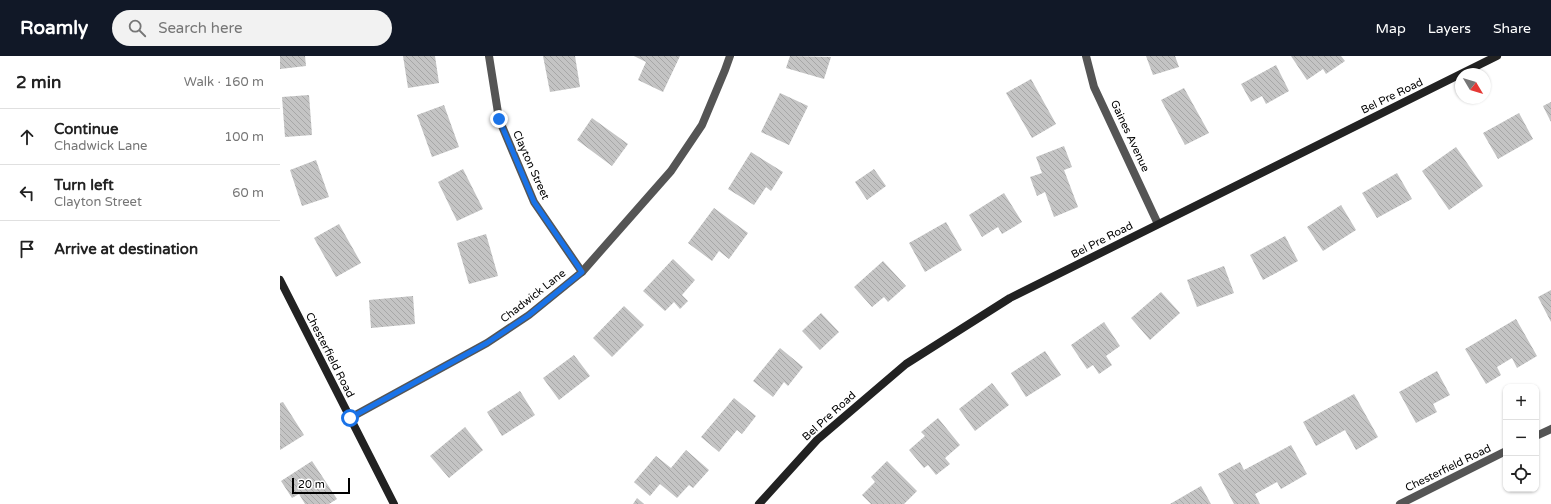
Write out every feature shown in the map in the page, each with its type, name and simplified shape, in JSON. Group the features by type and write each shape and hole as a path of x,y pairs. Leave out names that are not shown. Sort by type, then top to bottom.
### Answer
{"main road":[{"name":"Bel Pre Road","path":"759,504 816,440 906,364 1010,298 1497,56"},
{"name":"Chesterfield Road","path":"280,280 394,504"}],"street":[{"name":"Clayton Street","path":"489,56 499,119 534,202 582,272"},
{"name":"Chadwick Lane","path":"350,418 487,343 529,315 582,272 671,171 702,125 730,56"},
{"name":"Gaines Avenue","path":"1086,56 1094,87 1158,224"},
{"path":"1539,435 1551,429"},
{"name":"Chesterfield Road","path":"1400,504 1503,452"}],"building":[{"path":"280,56 305,56 306,66 280,69"},
{"path":"403,56 435,56 439,83 408,88"},
{"path":"543,56 575,56 580,87 550,92"},
{"path":"634,56 680,56 663,92 638,80 646,62"},
{"path":"790,56 831,57 824,79 786,68"},
{"path":"1146,56 1175,56 1179,67 1153,75"},
{"path":"1291,56 1341,56 1345,61 1326,74 1323,69 1307,80"},
{"path":"1276,65 1289,91 1266,104 1262,96 1251,102 1241,84"},
{"path":"1031,79 1056,124 1032,138 1006,93"},
{"path":"1184,88 1209,133 1185,145 1161,100"},
{"path":"780,93 808,106 789,145 761,132"},
{"path":"309,95 312,135 285,137 282,97"},
{"path":"1551,102 1551,122 1543,106"},
{"path":"444,105 459,147 432,157 417,115"},
{"path":"1519,113 1533,139 1498,159 1483,133"},
{"path":"592,118 628,144 612,166 577,140"},
{"path":"1064,146 1072,167 1064,170 1078,207 1054,217 1045,192 1037,196 1030,177 1042,173 1036,157"},
{"path":"1456,147 1483,186 1449,210 1422,171"},
{"path":"751,152 783,172 771,191 766,187 754,205 728,189"},
{"path":"316,160 329,197 302,206 290,170"},
{"path":"463,169 483,209 457,221 438,182"},
{"path":"874,169 886,186 867,200 855,182"},
{"path":"1397,173 1412,199 1377,218 1362,193"},
{"path":"1004,193 1022,222 1002,234 998,227 982,237 969,215"},
{"path":"1341,205 1356,230 1323,251 1307,227"},
{"path":"714,208 748,233 729,259 719,251 712,261 688,243"},
{"path":"946,222 962,250 925,272 909,243"},
{"path":"339,224 361,263 336,277 314,238"},
{"path":"486,234 498,276 469,284 457,243"},
{"path":"1285,236 1298,261 1263,280 1250,255"},
{"path":"673,259 695,280 682,295 688,301 680,309 674,302 665,311 643,291"},
{"path":"883,261 906,286 888,302 884,297 872,307 854,287"},
{"path":"1224,266 1234,293 1197,307 1187,280"},
{"path":"1551,290 1551,322 1538,297"},
{"path":"1161,292 1180,313 1150,340 1131,318"},
{"path":"413,296 415,324 371,328 369,300"},
{"path":"624,306 644,325 612,357 593,338"},
{"path":"821,313 839,332 820,350 802,331"},
{"path":"1516,319 1537,356 1517,368 1512,358 1497,367 1501,375 1486,384 1465,349"},
{"path":"1104,322 1120,346 1106,356 1112,365 1099,374 1093,365 1087,369 1071,345"},
{"path":"780,348 803,367 788,386 784,382 773,397 753,381"},
{"path":"1045,351 1061,375 1026,397 1011,373"},
{"path":"574,355 590,376 559,400 543,378"},
{"path":"1437,371 1450,395 1433,404 1437,412 1416,423 1399,392"},
{"path":"992,383 1009,405 975,431 959,409"},
{"path":"520,391 535,415 502,436 487,412"},
{"path":"1354,394 1378,437 1356,450 1345,430 1316,446 1303,422"},
{"path":"734,398 756,416 742,434 737,430 719,452 701,437"},
{"path":"283,402 304,435 280,450 280,403"},
{"path":"938,418 960,445 945,458 950,464 936,475 928,465 924,468 909,450 925,436 921,432"},
{"path":"465,427 483,450 449,478 430,456"},
{"path":"1291,445 1307,474 1281,489 1277,482 1255,494 1260,504 1234,504 1218,474 1240,462 1244,470"},
{"path":"686,450 709,470 693,488 689,485 677,498 660,484 650,496 634,482 656,456 671,468"},
{"path":"312,461 337,499 329,504 305,504 299,494 292,498 281,481"},
{"path":"887,461 917,491 904,504 871,504 862,495 875,482 871,477"},
{"path":"1201,486 1211,504 1170,504"},
{"path":"637,498 644,504 633,504"}],"route":[{"path":"350,418 487,343 529,315 582,272 534,202 499,119"}]}
